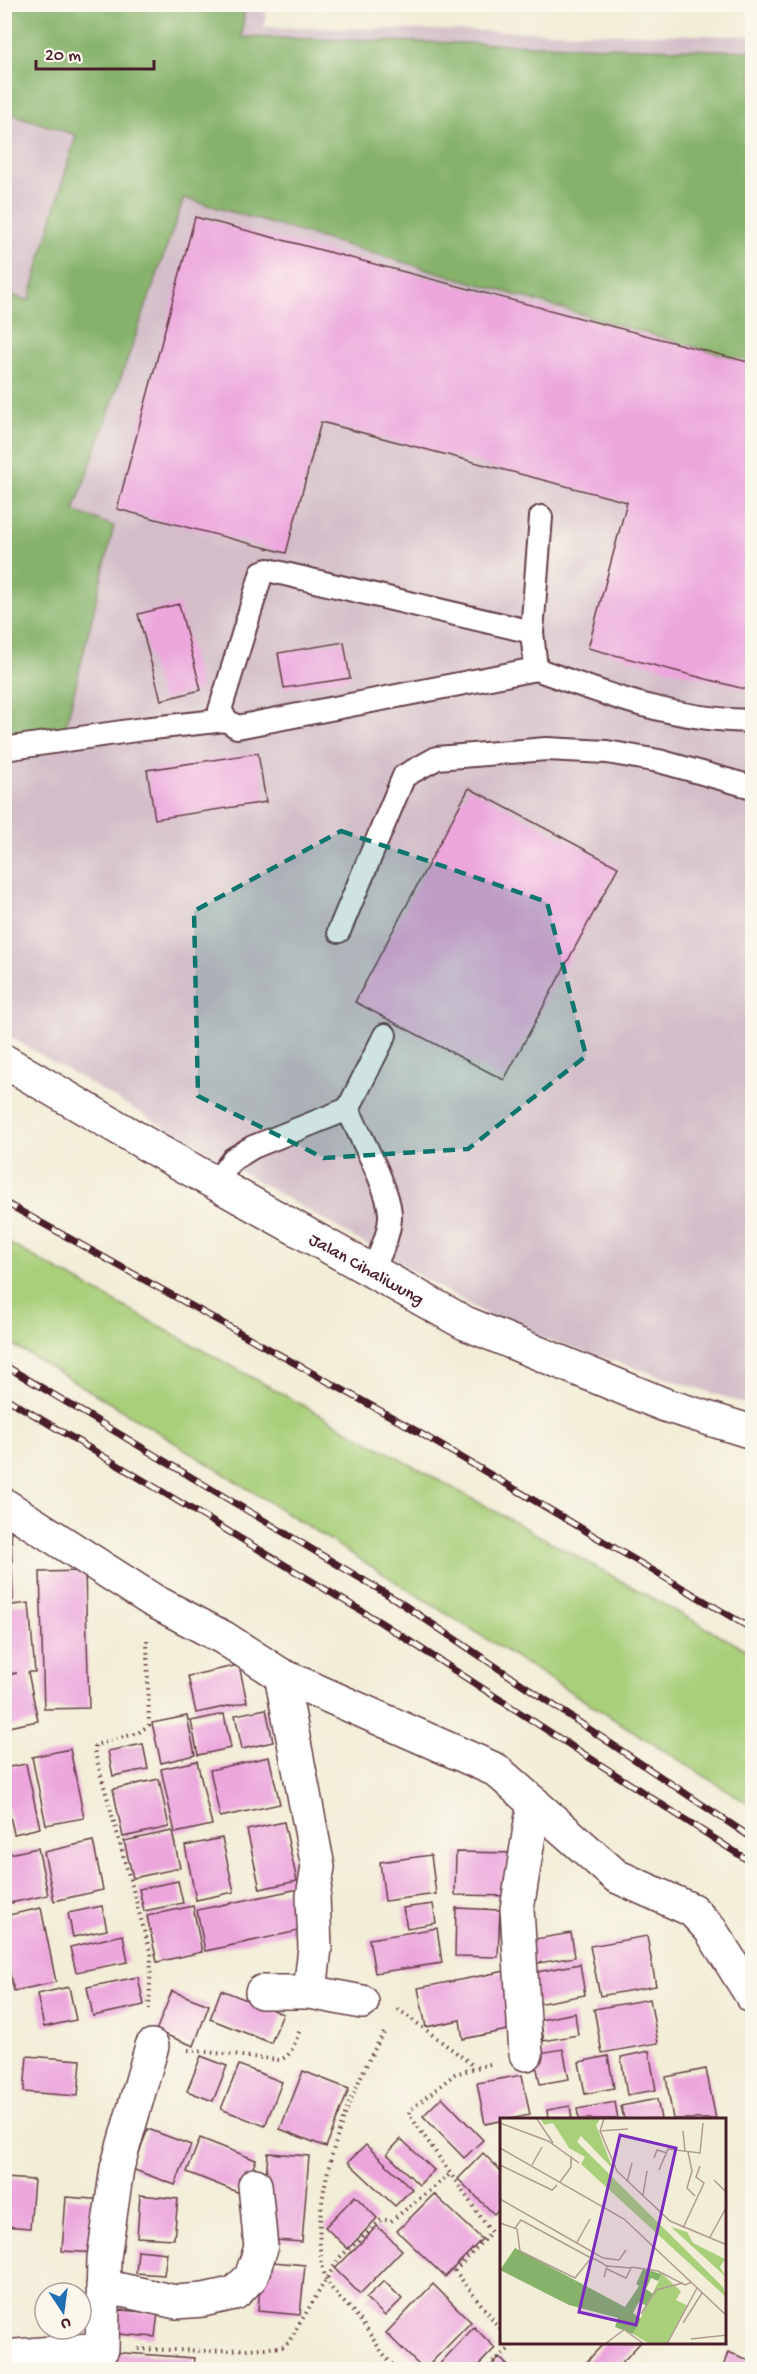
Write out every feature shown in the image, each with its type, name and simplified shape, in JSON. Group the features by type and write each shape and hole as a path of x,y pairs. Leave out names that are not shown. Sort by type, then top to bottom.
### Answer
{"main road":[{"name":"Jalan Cihaliwung","path":"4,1061 158,1151 465,1323 665,1405 753,1432"},
{"path":"4,1504 152,1600 234,1644 281,1675 496,1770 616,1876 693,1910 710,1929 753,1996"},
{"path":"281,1675 318,1867 313,1896 315,1948 310,1992"},
{"path":"526,2054 517,1909 534,1803"},
{"path":"261,1992 310,1992 362,2002"},
{"path":"4,2357 102,2349 104,2258 117,2168 152,2046"},
{"path":"103,2286 176,2302 203,2300 235,2293 251,2277 261,2248 255,2185"}],"lane":[{"path":"536,669 532,632 541,517"},
{"path":"532,632 268,570 262,572 220,710 226,720 237,727 536,669 638,706 714,720 753,721"},
{"path":"4,749 143,729 226,720"},
{"path":"339,931 404,776 437,758 546,749 607,752 659,761 753,787"},
{"path":"216,1182 233,1159 253,1147 348,1109 385,1035"},
{"path":"348,1109 390,1212 388,1232 373,1271"}],"path":[{"path":"152,1600 145,1654 149,1725 138,1733 95,1745 94,1750 151,1955 148,2004 152,2046 284,2059 291,2052 306,2016 310,1992"},
{"path":"362,2002 399,2009 474,2066"},
{"path":"394,2017 399,2009"},
{"path":"390,2024 368,2059 325,2182 319,2210 319,2234 325,2278 357,2317 386,2359 398,2370"},
{"path":"500,2329 456,2274 491,2232 449,2175 409,2114 410,2110 455,2074 474,2066 502,2062 526,2054"},
{"path":"102,2349 209,2351 283,2347 288,2343 339,2258 382,2219 391,2221 449,2175"},
{"path":"484,2370 510,2348 511,2344"}],"highlighted area":[{"path":"341,831 547,902 586,1056 468,1149 324,1158 198,1096 194,911"}],"shaded area":[{"path":"5,5 267,5 264,27 752,36 752,1406 506,1326 5,1034"}],"green space":[{"path":"5,5 245,5 242,37 752,51 752,364 184,198 74,511 114,526 64,734 5,748 5,294 29,300 76,135 5,112"},
{"path":"5,1241 752,1653 752,1806 145,1424 5,1340"}],"building":[{"path":"195,217 752,363 752,691 588,648 627,502 321,422 286,553 117,509"},
{"path":"179,604 201,690 161,700 138,614"},
{"path":"344,642 350,678 284,688 278,653"},
{"path":"258,753 266,802 155,819 147,770"},
{"path":"469,788 618,867 504,1080 355,1002"},
{"path":"4,1525 11,1525 13,1600 4,1600"},
{"path":"85,1571 89,1708 44,1709 40,1572"},
{"path":"29,1603 35,1672 28,1672 38,1721 8,1727 4,1710 4,1676 17,1673 4,1674 4,1606"},
{"path":"239,1665 247,1702 196,1713 188,1676"},
{"path":"266,1709 273,1742 242,1749 235,1715"},
{"path":"224,1714 231,1748 198,1755 191,1721"},
{"path":"187,1716 195,1755 161,1763 152,1723"},
{"path":"143,1744 148,1769 113,1776 108,1751"},
{"path":"70,1749 84,1818 46,1825 32,1757"},
{"path":"269,1757 280,1804 220,1817 210,1770"},
{"path":"197,1761 212,1825 175,1833 161,1769"},
{"path":"26,1764 40,1828 14,1834 4,1789 4,1768"},
{"path":"159,1779 169,1827 123,1837 113,1789"},
{"path":"284,1822 297,1881 260,1889 247,1830"},
{"path":"172,1831 180,1868 133,1878 124,1841"},
{"path":"222,1838 234,1892 196,1900 185,1846"},
{"path":"93,1841 103,1890 54,1901 44,1852"},
{"path":"38,1848 48,1895 10,1903 4,1878 4,1855"},
{"path":"456,1852 515,1853 513,1896 455,1895"},
{"path":"431,1855 436,1894 385,1901 380,1862"},
{"path":"178,1881 183,1903 144,1911 139,1889"},
{"path":"299,1889 308,1929 205,1951 197,1910"},
{"path":"433,1904 436,1923 407,1928 403,1908"},
{"path":"102,1906 107,1930 73,1937 68,1913"},
{"path":"193,1906 202,1952 157,1962 147,1916"},
{"path":"41,1908 56,1982 14,1991 4,1947 4,1916"},
{"path":"456,1908 500,1910 498,1957 455,1956"},
{"path":"437,1928 442,1963 375,1973 369,1939"},
{"path":"571,1933 575,1957 533,1964 529,1940"},
{"path":"123,1935 128,1962 76,1972 70,1947"},
{"path":"647,1936 656,1986 600,1996 590,1946"},
{"path":"580,1964 585,1995 537,2004 531,1973"},
{"path":"511,1970 522,2027 463,2039 460,2020 426,2027 418,1988"},
{"path":"138,1977 144,2005 93,2016 87,1987"},
{"path":"69,1987 76,2020 44,2027 37,1994"},
{"path":"221,1990 283,2014 271,2043 210,2019"},
{"path":"172,1991 209,2005 194,2046 156,2031"},
{"path":"650,1999 658,2043 602,2053 594,2009"},
{"path":"575,2013 578,2035 544,2041 540,2020"},
{"path":"563,2049 569,2079 540,2084 534,2054"},
{"path":"649,2051 656,2090 627,2095 621,2057"},
{"path":"27,2056 81,2060 78,2096 24,2092"},
{"path":"201,2056 227,2066 213,2101 187,2091"},
{"path":"608,2056 614,2088 585,2094 579,2062"},
{"path":"239,2065 282,2082 265,2126 221,2109"},
{"path":"706,2069 716,2118 673,2118 666,2077"},
{"path":"303,2071 349,2089 326,2147 280,2129"},
{"path":"522,2075 530,2115 500,2118 500,2121 485,2124 477,2083"},
{"path":"442,2097 483,2140 464,2158 423,2116"},
{"path":"657,2099 661,2118 624,2118 621,2106"},
{"path":"615,2102 618,2118 579,2118 577,2109"},
{"path":"570,2106 572,2118 548,2118 547,2110"},
{"path":"148,2129 191,2145 175,2185 132,2169"},
{"path":"200,2138 256,2160 242,2194 187,2172"},
{"path":"401,2139 434,2170 419,2185 387,2154"},
{"path":"366,2145 412,2189 395,2206 348,2162"},
{"path":"268,2153 309,2156 302,2242 261,2239"},
{"path":"483,2153 500,2170 500,2208 494,2214 458,2179"},
{"path":"4,2178 34,2180 30,2228 4,2226"},
{"path":"434,2194 482,2239 445,2277 397,2231"},
{"path":"140,2195 178,2199 174,2239 137,2237"},
{"path":"355,2196 377,2218 348,2249 325,2227"},
{"path":"66,2197 106,2200 101,2253 62,2251"},
{"path":"377,2226 402,2250 360,2294 335,2269"},
{"path":"138,2250 167,2253 164,2275 136,2273"},
{"path":"262,2261 305,2265 300,2315 258,2311"},
{"path":"384,2281 402,2299 385,2316 366,2298"},
{"path":"433,2284 471,2322 424,2370 386,2333"},
{"path":"120,2310 158,2313 155,2337 118,2334"},
{"path":"474,2327 495,2348 474,2370 434,2370"},
{"path":"603,2344 639,2344 615,2370 579,2370"},
{"path":"111,2352 194,2358 193,2370 109,2370"},
{"path":"728,2352 752,2361 752,2370 722,2370"},
{"path":"499,2357 512,2370 487,2370"}],"railway":[{"path":"4,1202 408,1426 752,1629"},
{"path":"4,1365 395,1599 752,1838"},
{"path":"4,1397 380,1622 752,1863"}]}
